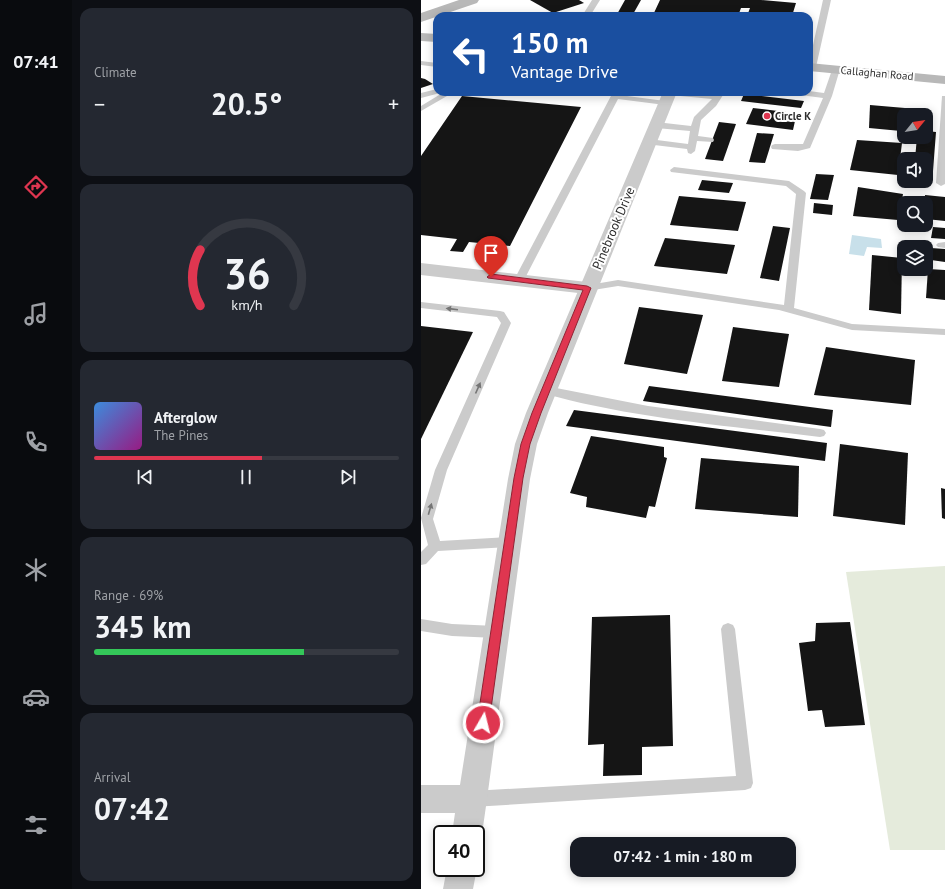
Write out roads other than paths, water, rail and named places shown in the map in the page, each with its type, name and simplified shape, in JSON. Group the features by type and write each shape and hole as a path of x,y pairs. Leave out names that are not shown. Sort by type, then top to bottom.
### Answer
{"main road":[{"path":"460,12 460,9 469,1"},
{"path":"438,12 469,1"},
{"path":"421,18 433,14"},
{"path":"421,23 433,24"},
{"path":"421,37 433,38"},
{"name":"Callaghan Road","path":"813,67 945,80"}],"street":[{"name":"Pinebrook Drive","path":"468,825 509,542 525,444 587,288 668,96"},
{"path":"421,269 587,288"},
{"path":"421,799 472,799"},
{"path":"458,889 460,877"}],"lane":[{"path":"588,12 596,0"},
{"path":"813,59 827,0"},
{"path":"421,63 433,64"},
{"path":"775,147 798,148 807,146 828,96 836,69"},
{"path":"421,96 433,92"},
{"path":"813,94 828,96"},
{"path":"421,109 442,96"},
{"path":"519,280 615,96 668,96"},
{"path":"692,141 697,119 718,96"},
{"path":"941,183 945,98"},
{"path":"652,134 692,141"},
{"path":"652,134 692,141 710,140"},
{"path":"673,170 789,184 801,193 789,310"},
{"path":"587,288 618,283 789,310 852,327 945,332"},
{"path":"421,305 500,314 506,323 441,470 427,519 435,546"},
{"path":"546,390 586,400 715,420 820,433"},
{"path":"421,560 435,546 509,542"},
{"path":"421,625 452,630 496,632"},
{"path":"472,799 745,783 728,629"}],"water":[{"path":"852,235 881,239 882,248 867,247 864,256 849,254"}],"place":[{"name":"Circle K","path":"767,116"}]}
